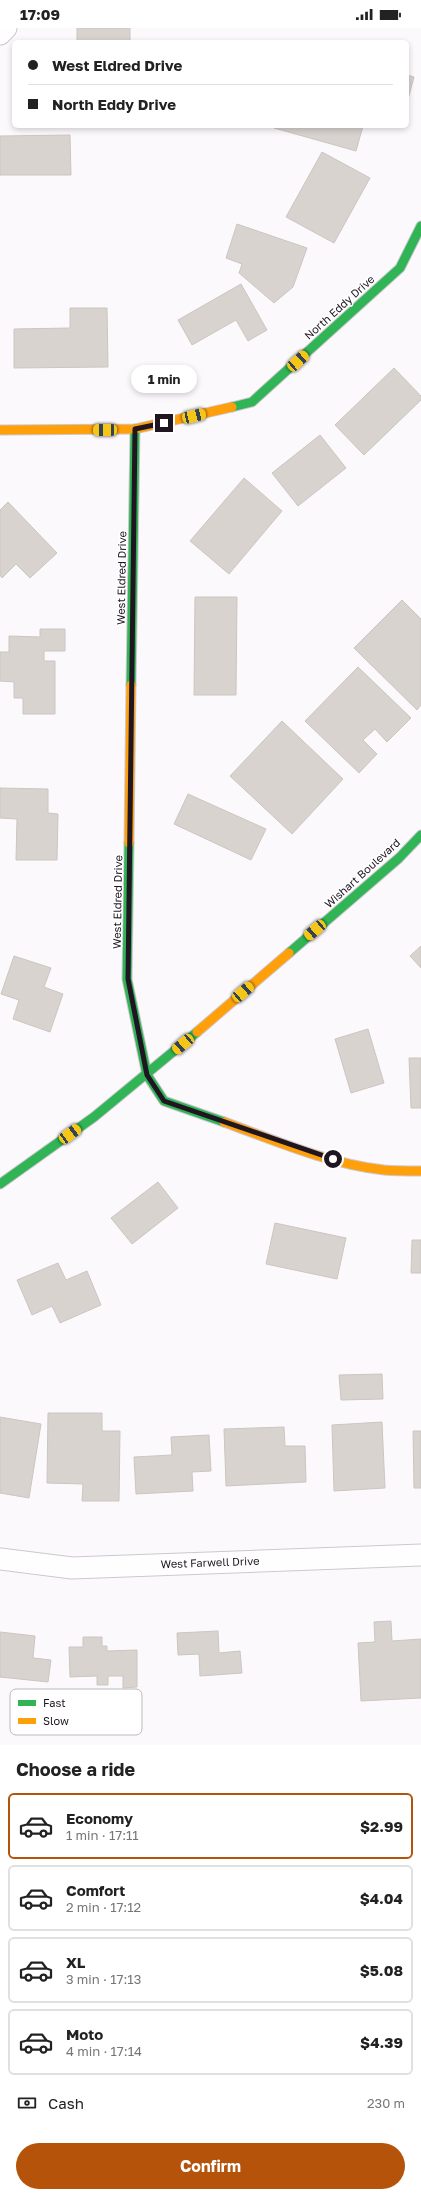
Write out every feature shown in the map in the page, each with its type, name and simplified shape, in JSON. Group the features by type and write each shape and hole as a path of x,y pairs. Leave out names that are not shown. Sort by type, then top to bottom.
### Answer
{"street":[{"path":"0,34 6,28"},
{"name":"North Eddy Drive","path":"0,430 135,429 252,402 400,268 421,226"},
{"name":"West Eldred Drive","path":"135,429 128,979 147,1075 164,1101 296,1148 384,1170 421,1171"},
{"name":"Wishart Boulevard","path":"0,1184 94,1117 147,1075 398,858 421,835"},
{"name":"West Farwell Drive","path":"0,1559 72,1568 421,1555"}],"building":[{"path":"77,28 130,28 130,40 77,40"},
{"path":"409,76 414,77 409,96"},
{"path":"274,128 362,128 356,151"},
{"path":"70,135 71,175 0,175 0,136"},
{"path":"322,152 370,178 334,243 286,217"},
{"path":"237,224 307,248 293,287 274,303 239,273 242,264 226,258"},
{"path":"241,284 267,330 248,341 236,320 192,345 178,320"},
{"path":"70,308 107,308 108,367 14,368 14,329 70,328"},
{"path":"394,368 421,396 421,400 364,455 335,425"},
{"path":"320,435 346,468 298,506 272,473"},
{"path":"244,478 282,511 229,574 190,541"},
{"path":"8,502 57,553 30,578 16,564 2,578 0,575 0,510"},
{"path":"195,597 237,597 236,695 194,695"},
{"path":"402,600 421,619 421,705 417,710 354,648"},
{"path":"40,629 65,629 65,651 44,651 44,661 55,661 55,714 23,714 23,698 14,698 14,682 0,681 0,652 9,652 9,636 40,637"},
{"path":"358,667 411,718 387,742 375,729 363,740 377,754 359,773 305,721"},
{"path":"282,721 343,779 292,834 230,776"},
{"path":"0,788 48,789 48,813 58,814 57,860 16,860 17,819 0,818"},
{"path":"188,794 266,829 251,860 174,824"},
{"path":"421,946 421,968 410,956"},
{"path":"14,956 51,968 44,987 63,994 50,1032 13,1019 19,1000 1,994"},
{"path":"368,1029 384,1083 351,1093 335,1039"},
{"path":"409,1058 421,1058 421,1108 411,1108"},
{"path":"158,1182 178,1208 132,1244 111,1218"},
{"path":"275,1223 346,1238 337,1279 266,1264"},
{"path":"412,1240 421,1240 421,1273 411,1273"},
{"path":"58,1263 66,1280 87,1271 101,1305 60,1323 52,1306 32,1315 17,1280"},
{"path":"382,1374 383,1399 341,1400 339,1375"},
{"path":"48,1413 102,1413 102,1431 120,1431 119,1501 82,1501 83,1484 47,1483"},
{"path":"0,1417 41,1424 29,1498 0,1493"},
{"path":"382,1422 385,1488 334,1491 332,1425"},
{"path":"284,1427 285,1446 305,1446 306,1482 226,1486 224,1429"},
{"path":"413,1431 421,1431 421,1488 414,1488"},
{"path":"209,1435 211,1471 192,1472 193,1491 136,1494 134,1457 172,1455 171,1437"},
{"path":"391,1621 392,1641 421,1639 421,1698 361,1701 358,1643 375,1642 374,1622"},
{"path":"218,1631 219,1653 240,1651 242,1673 200,1676 199,1654 178,1655 177,1633"},
{"path":"0,1632 35,1636 33,1658 51,1660 48,1682 0,1677"},
{"path":"83,1637 102,1637 102,1646 107,1646 107,1651 137,1650 137,1687 123,1688 123,1676 108,1676 108,1685 97,1685 97,1676 70,1677 69,1647 83,1647"}],"traffic: fast":[{"path":"232,407 252,402 400,268 421,226"},
{"path":"131,685 135,429"},
{"path":"289,953 399,858 421,835"},
{"path":"129,843 127,979 147,1075 164,1101 224,1122"},
{"path":"0,1184 94,1117 197,1032"}],"traffic: slow":[{"path":"0,430 135,429 232,407"},
{"path":"129,843 131,685"},
{"path":"197,1032 289,953"},
{"path":"224,1122 303,1151 343,1163 384,1170 421,1171"}],"route":[{"path":"164,423 135,429 128,979 147,1075 164,1101 311,1153 333,1159"}]}
